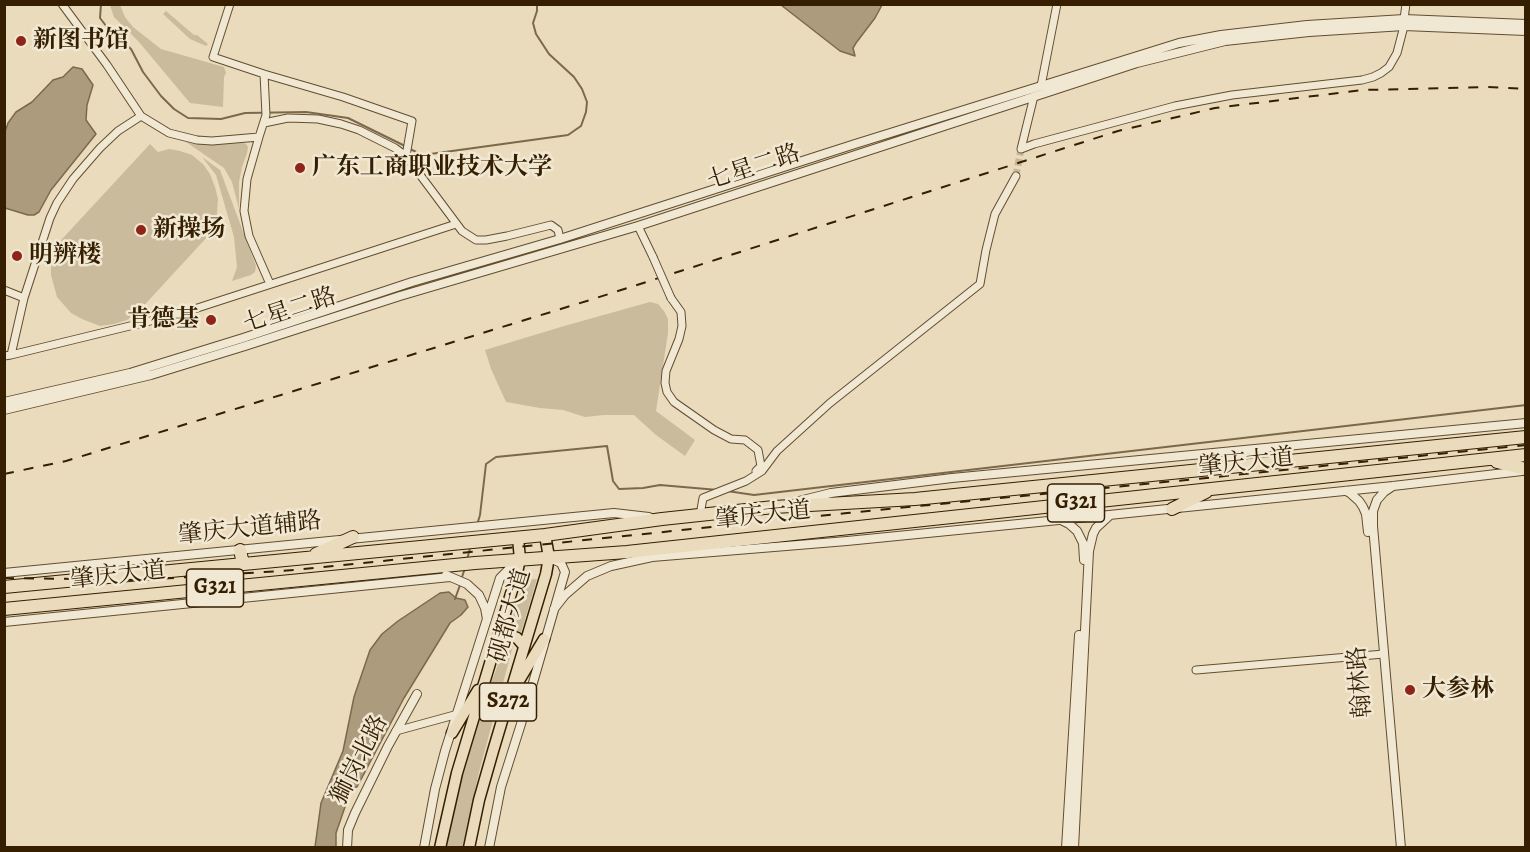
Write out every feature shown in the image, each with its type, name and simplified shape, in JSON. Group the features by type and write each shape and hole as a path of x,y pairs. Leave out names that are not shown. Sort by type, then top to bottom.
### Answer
{"highway":[{"name":"肇庆大道","path":"4,587 518,538 774,507 915,499 1526,437"},
{"name":"肇庆大道","path":"4,609 426,567 451,571 475,562 627,552 1526,455"},
{"path":"1488,459 1526,470"},
{"path":"1172,508 1215,488"},
{"path":"308,558 353,537"},
{"path":"240,550 243,564"}],"main road":[{"name":"砚都大道","path":"469,848 479,800 544,580 549,557 545,535"},
{"name":"砚都大道","path":"440,848 457,773 516,577 520,559 518,538"},
{"path":"498,638 512,636 524,646"},
{"path":"510,695 544,639"},
{"path":"452,733 486,677"}],"street":[{"path":"62,4 141,116 169,133 197,140 259,137"},
{"path":"230,4 213,57 343,97 412,122 406,156"},
{"path":"1041,86 1057,4"},
{"path":"1034,96 1021,149 1175,106 1232,96 1362,80 1382,73 1389,67 1397,53 1407,4"},
{"name":"七星二路","path":"4,410 151,375 245,346 560,239 1179,43 1307,25 1404,22 1526,24"},
{"name":"七星二路","path":"4,402 130,373 399,292 638,226 1137,63 1225,41 1404,22 1526,31"},
{"path":"264,74 266,115 245,188 244,211 249,236 270,284"},
{"path":"141,116 118,131 100,147 64,192 50,218 8,355 179,314 456,224"},
{"path":"264,123 288,118 341,124 359,130 395,148 406,156 456,224 468,236 476,240 507,236 551,225 558,230 560,239"},
{"path":"700,515 703,498 747,481 762,471 777,452 821,410 980,284 995,214 1016,176"},
{"path":"638,226 671,298 681,312 682,326 679,339 666,371 667,392 674,402 714,430 731,439 745,440 758,450 761,466 747,481"},
{"path":"4,290 24,298"},
{"path":"774,507 831,493 952,478 1526,423"},
{"path":"554,609 565,595 587,576 611,566 652,557 1060,520 1526,470"},
{"path":"1346,491 1359,501 1369,516 1377,500 1393,486"},
{"name":"肇庆大道辅路","path":"4,573 614,513 662,519"},
{"path":"1074,848 1089,551 1096,528 1109,515"},
{"name":"翰林路","path":"1369,516 1396,848"},
{"path":"1060,520 1077,531 1083,543 1084,554 1066,848"},
{"path":"627,552 652,557 678,546"},
{"path":"489,848 501,787 565,572 561,563 549,557"},
{"path":"424,848 445,751 500,578 520,559"},
{"path":"393,582 426,567"},
{"path":"4,622 393,582 451,571 479,595 483,601 487,623"},
{"path":"1196,670 1381,654"},
{"name":"翰林路","path":"1381,654 1401,848"},
{"name":"獅岗北路","path":"347,848 348,830 355,813 417,694"},
{"path":"396,731 458,714"}],"shaded area":[{"path":"110,5 120,5 125,17 133,27 161,49 224,67 226,73 223,107 190,103 139,42 114,17"},
{"path":"781,5 882,5 853,48 855,56 840,51"},
{"path":"166,11 208,44 206,46 190,39 163,14"},
{"path":"73,67 82,69 93,85 87,105 86,120 96,134 51,190 39,212 28,215 5,208 4,135 8,123 16,112 32,102 53,80 63,77"},
{"path":"186,142 207,145 240,142 246,144 247,153 239,182 239,209 232,182 224,168"},
{"name":"新操场","path":"150,144 158,152 169,149 180,151 192,155 203,164 210,174 218,199 215,224 208,236 138,312 127,320 100,326 71,313 57,297 51,275 54,254 51,251"},
{"path":"202,157 220,170 256,266 255,272 251,275 232,281 237,267 234,237 216,175"},
{"path":"650,302 658,304 668,319 668,333 656,411 695,440 685,456 656,435 634,415 585,417 563,410 506,402 485,350"},
{"path":"537,579 520,636 508,633 524,580"},
{"path":"449,592 456,598 465,600 468,607 450,623 404,698 357,787 349,787 342,793 346,804 336,833 336,847 315,847 321,803 343,751 354,697 370,650 382,634 398,621 440,593"},
{"path":"504,644 513,646 479,772 463,847 446,848 464,767 481,708"}],"waterway":[{"path":"101,4 100,18 110,31 131,49 143,72 161,96 174,109 188,118 221,119 245,113 306,112 348,118 405,146"},
{"path":"410,149 423,155 568,135 581,126 587,102 574,77 549,54 536,34 533,23 537,4"},
{"path":"727,491 754,495 1526,405"},
{"path":"477,525 486,464 496,457 607,446 613,481 619,489 660,485 718,490"},
{"path":"467,560 470,548"},
{"path":"461,580 465,568"},
{"path":"455,599 460,585"}],"tunnel":[{"path":"1016,176 1021,149"}],"railway":[{"path":"4,474 66,461 590,300 1118,131 1215,108 1363,90 1487,87 1526,89"},
{"path":"4,578 142,580 295,570 1526,445"}],"place":[{"name":"新图书馆","path":"21,41"},
{"name":"广东工商职业技术大学","path":"300,168"},
{"name":"新操场","path":"141,230"},
{"name":"明辨楼","path":"17,256"},
{"name":"肯德基","path":"211,320"},
{"name":"大参林","path":"1410,690"}]}
